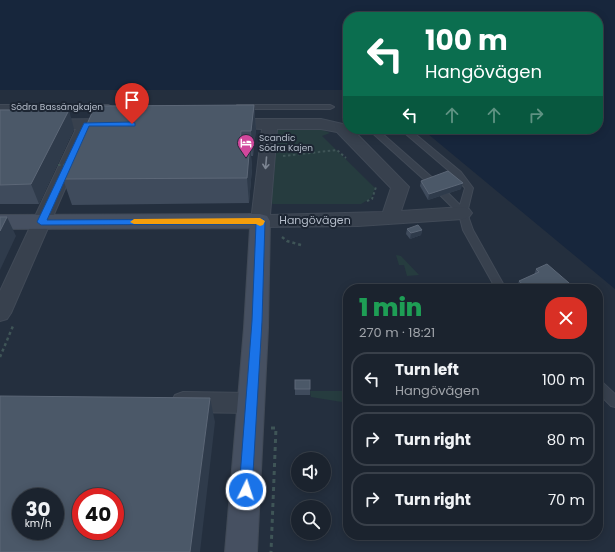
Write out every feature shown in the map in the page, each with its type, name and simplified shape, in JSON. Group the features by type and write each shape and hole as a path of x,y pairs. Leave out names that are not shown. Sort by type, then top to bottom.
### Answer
{"street":[{"path":"0,313 86,124"},
{"name":"Södra Bassängkajen","path":"0,125 126,124"},
{"path":"214,124 321,124 343,129"},
{"path":"241,552 257,321 260,221 270,124"},
{"path":"348,134 400,188 390,217"},
{"name":"Hangövägen","path":"0,222 358,220 463,213"},
{"path":"164,402 251,403"}],"lane":[{"name":"Södra Bassängkajen","path":"0,108 118,107"},
{"path":"236,107 330,107"},
{"path":"378,134 432,182 463,213 468,230 498,284"},
{"path":"410,134 458,174 469,188 463,213"},
{"path":"603,391 615,402"}],"path":[{"path":"267,156 295,156 313,152 337,150 349,161"},
{"path":"58,165 73,165"},
{"path":"366,202 372,199 377,188 371,182"}],"green space":[{"path":"301,127 321,129 330,133 322,136 375,188 371,198 361,204 273,204 269,201 275,130"},
{"path":"396,255 401,256 419,275 407,276 404,265 399,265"},
{"path":"310,391 343,391 343,402 311,397"}],"water":[{"path":"0,0 615,0 615,289 428,134 603,134 603,12 343,12 343,90 0,90"}],"building":[{"path":"254,105 251,131 241,131 240,143 250,143 247,178 63,179 95,106"},
{"path":"0,110 69,110 31,184 0,185"},
{"path":"448,171 463,183 429,194 421,181"},
{"path":"0,217 7,217 0,231"},
{"path":"418,225 422,230 411,233 407,229"},
{"path":"547,264 570,284 522,284 519,281 539,272 536,269"},
{"path":"295,380 310,380 310,389 295,389"},
{"path":"0,396 210,398 190,552 0,552"}],"slow traffic":[{"path":"134,222 260,221 260,223"}],"place":[{"name":"Scandic Södra Kajen","path":"246,158"}],"route":[{"path":"132,124 86,124 41,222 260,221 257,321 246,490"}]}
